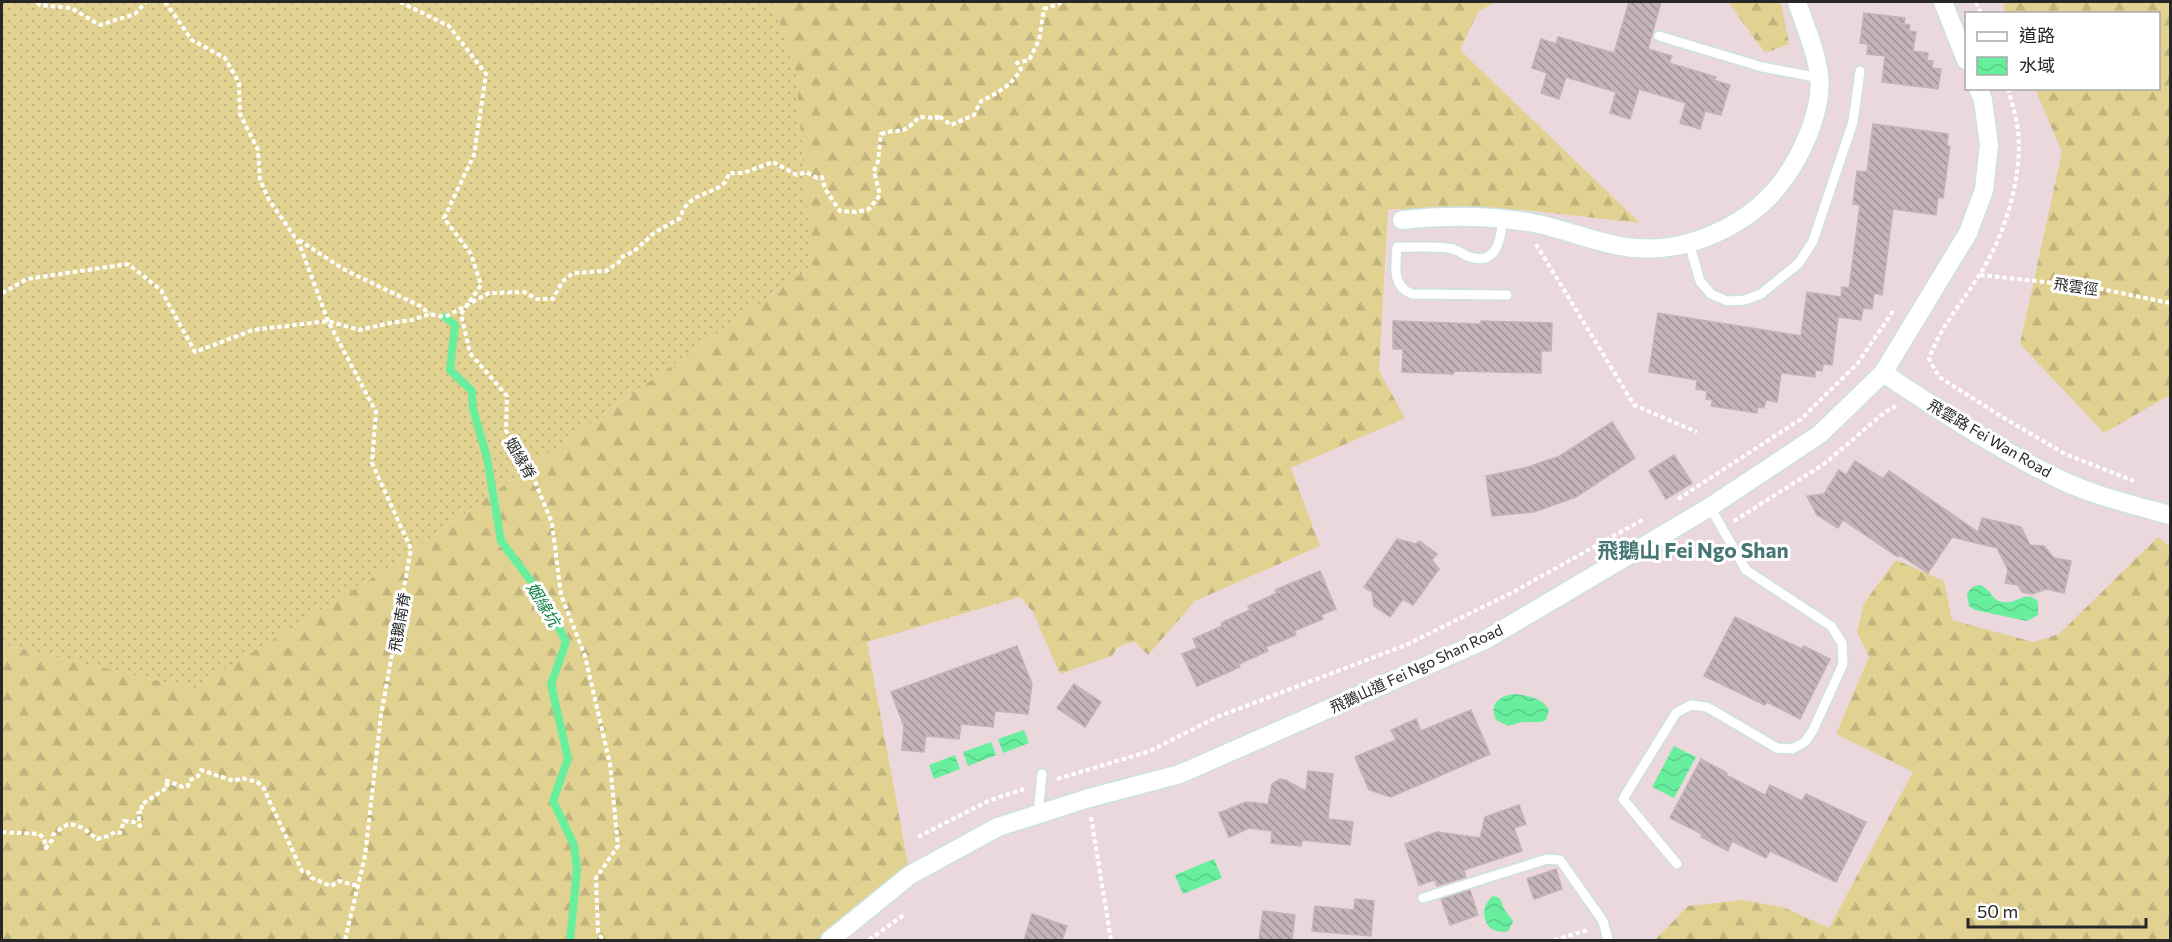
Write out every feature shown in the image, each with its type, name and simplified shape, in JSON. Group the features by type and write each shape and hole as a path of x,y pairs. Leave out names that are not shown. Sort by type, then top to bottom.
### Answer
{"street":[{"path":"1402,220 1469,216 1502,224 1536,224 1598,242 1628,247 1659,248 1689,243 1724,230 1755,209 1782,182 1802,150 1815,115 1820,78 1814,50 1797,2"},
{"path":"1943,2 1965,57"},
{"name":"飛鵝山道 Fei Ngo Shan Road","path":"830,940 910,875 998,827 1089,798 1180,774 1485,639 1710,507 1820,434 1883,373 1968,233 1984,190 1989,145 1983,100 1979,90"},
{"name":"飛雲路 Fei Wan Road","path":"1883,373 1988,441 2063,481 2126,503 2170,515"}],"lane":[{"path":"1659,36 1762,68 1820,78"},
{"path":"1689,243 1700,281 1712,294 1727,300 1745,300 1761,294 1799,263 1813,241 1853,122 1860,70"},
{"path":"1502,224 1499,245 1494,252 1477,258 1451,249 1397,247 1396,277 1398,285 1404,291 1412,294 1507,296"},
{"path":"1677,864 1623,799 1676,712 1691,705 1707,706 1777,748 1791,749 1805,742 1813,730 1843,664 1842,643 1832,626 1746,570 1710,507"},
{"path":"1038,813 1041,779"},
{"path":"1423,898 1547,859 1560,860 1603,921 1608,940"}],"path":[{"path":"37,2 40,5 71,8 100,25 135,14 146,2"},
{"path":"165,2 192,40 225,58 230,66 238,83 240,114 258,150 260,180 268,200 296,238 345,270 420,306 430,314 445,317 489,293 524,292 537,299 553,299 562,282 573,273 606,271 654,233 680,218 682,210 695,197 724,183 729,173 742,173 773,162 797,175 806,172 817,178 822,177 825,189 840,211 856,212 869,209 880,195 874,171 878,161 881,134 902,133 910,128 919,117 937,118 937,115 951,125 974,115 981,101 1009,85 1022,69 1017,63 1029,60 1040,40 1044,9 1063,2"},
{"name":"姻緣脊","path":"400,2 449,26 486,75 474,155 444,218 471,254 481,285 461,314 470,353 507,396 506,431 527,462 552,523 561,595 585,656 610,764 618,846 596,878 598,932 603,940"},
{"path":"1502,224 1531,236 1634,405 1697,432"},
{"name":"飛鵝南脊","path":"296,238 328,321 376,412 372,463 411,549 381,716 365,856 345,940"},
{"path":"2,293 27,279 128,264 161,290 195,352 253,330 328,321 359,330 412,320 430,314"},
{"name":"飛雲徑","path":"1980,275 2092,287 2170,303"},
{"path":"1677,500 1801,419 1858,363 1902,299"},
{"path":"1935,342 1929,359 1939,377 2065,454 2142,484"},
{"path":"1722,527 1824,464 1885,412 1896,406 1903,407"},
{"path":"918,837 988,801 1041,779 1150,752 1217,717 1406,645 1513,592 1647,518"},
{"path":"2,832 39,834 44,838 46,848 53,835 70,824 83,829 97,839 115,832 120,833 124,821 134,822 140,826 138,813 143,811 141,805 168,787 165,780 183,787 188,786 189,781 198,776 201,770 234,781 242,778 257,782 263,787 302,871 308,872 312,878 331,886 339,881 358,886"},
{"path":"1089,798 1111,940"},
{"path":"869,940 905,914"},
{"path":"1554,940 1588,930"}],"green space":[{"path":"2,2 773,2 796,74 812,266 382,572 193,689 2,644"},
{"path":"773,2 1495,2 1478,12 1460,50 1640,223 1524,210 1388,209 1379,371 1405,418 1291,468 1320,546 1195,601 1148,655 1134,641 1117,648 1112,656 1060,674 1033,612 1020,597 867,642 910,875 830,940 2,940 2,644 193,689 382,572 812,266 796,74"},
{"path":"1728,2 1781,2 1789,44 1765,53"},
{"path":"2003,2 2170,2 2170,395 2104,433 2020,344 2062,152 2035,90 2160,90 2160,12 2005,12"},
{"path":"2158,537 2170,546 2170,940 1655,940 1688,906 1743,900 1783,907 1829,928 1913,772 1836,734 1869,657 1857,632 1864,603 1896,560 1944,581 1952,620 2033,642 2059,634"}],"water":[{"path":"1980,585 1999,601 2034,598 2038,602 2038,615 2027,621 1975,610 1969,606 1967,594 1972,587"},
{"path":"1513,694 1528,696 1542,702 1549,710 1546,720 1508,726 1496,720 1494,706 1496,702"},
{"path":"1024,730 1029,743 1003,753 998,739"},
{"path":"991,742 996,755 968,766 963,752"},
{"path":"1674,746 1696,757 1674,798 1652,787"},
{"path":"955,755 960,769 934,779 929,765"},
{"path":"1214,859 1222,878 1183,894 1175,875"},
{"path":"1493,896 1500,899 1513,922 1508,931 1494,930 1486,921 1485,908"}],"building":[{"path":"1629,2 1661,2 1648,49 1672,56 1669,63 1716,77 1714,80 1730,85 1721,115 1705,111 1700,129 1680,123 1686,103 1639,89 1630,119 1610,113 1616,92 1566,77 1559,99 1541,93 1547,73 1532,68 1541,39 1556,44 1558,37 1614,53"},
{"path":"1864,13 1905,18 1904,24 1910,25 1909,31 1916,32 1913,51 1928,53 1927,60 1933,61 1932,68 1941,69 1938,89 1882,82 1885,56 1867,54 1868,44 1860,43"},
{"path":"1873,124 1948,134 1947,146 1950,146 1943,198 1938,197 1936,215 1893,209 1882,295 1874,293 1872,309 1863,308 1861,320 1838,317 1832,365 1823,364 1822,371 1815,370 1815,377 1781,373 1777,402 1766,400 1764,408 1758,407 1757,413 1711,406 1713,400 1706,399 1707,391 1696,389 1697,380 1649,372 1658,313 1801,336 1807,292 1841,297 1842,287 1849,288 1860,205 1853,204 1857,171 1867,172"},
{"path":"1393,321 1481,324 1481,321 1552,323 1551,351 1541,351 1541,373 1402,372 1403,349 1393,349"},
{"path":"1612,422 1635,458 1576,497 1534,512 1492,516 1486,476 1528,467 1560,456"},
{"path":"1674,455 1692,483 1666,499 1649,471"},
{"path":"1855,461 1883,479 1889,471 1978,532 1982,518 2021,527 2030,545 2044,546 2054,558 2071,561 2064,593 2046,589 2032,594 2022,592 2018,585 2005,583 2008,570 1997,548 1952,537 1928,573 1900,555 1898,557 1843,520 1838,528 1817,515 1807,496 1824,494 1839,470 1846,475"},
{"path":"1397,539 1416,544 1419,541 1437,554 1432,560 1439,569 1413,605 1403,599 1390,617 1374,606 1372,592 1364,587"},
{"path":"1320,571 1336,609 1321,615 1323,619 1294,631 1296,635 1266,647 1268,651 1239,664 1240,667 1197,686 1182,654 1197,648 1193,639 1250,610 1248,606 1277,593 1275,590"},
{"path":"1735,617 1802,649 1804,646 1830,659 1800,719 1767,702 1765,705 1704,676"},
{"path":"1017,646 1032,684 1028,714 995,711 993,727 961,724 959,739 926,736 924,752 902,750 904,726 891,692"},
{"path":"1074,684 1101,702 1085,727 1057,708"},
{"path":"1471,710 1490,754 1391,797 1369,790 1355,757 1396,740 1391,730 1416,719 1421,731"},
{"path":"1701,759 1765,795 1770,785 1802,801 1806,794 1866,822 1836,882 1770,851 1766,858 1732,841 1728,851 1701,837 1702,834 1670,818"},
{"path":"1308,771 1333,774 1328,819 1353,822 1350,845 1302,840 1301,846 1271,843 1272,831 1249,828 1229,837 1219,813 1246,802 1268,804 1272,784 1280,779 1306,791"},
{"path":"1519,805 1526,824 1514,828 1522,851 1464,870 1466,877 1437,886 1435,880 1419,885 1405,844 1437,832 1480,838 1485,817"},
{"path":"1556,869 1562,889 1534,899 1527,879"},
{"path":"1470,890 1478,915 1450,925 1441,899"},
{"path":"1355,899 1374,901 1371,936 1312,931 1315,906 1354,910"},
{"path":"1263,911 1295,915 1292,940 1259,940"},
{"path":"1032,914 1067,926 1062,940 1024,940"}],"waterway":[{"name":"姻緣坑","path":"445,317 455,325 450,370 472,391 473,409 487,458 501,541 545,600 566,642 551,684 568,759 553,801 574,845 577,870 570,940"}],"district":[{"name":"飛鵝山 Fei Ngo Shan","path":"1693,549"}]}
